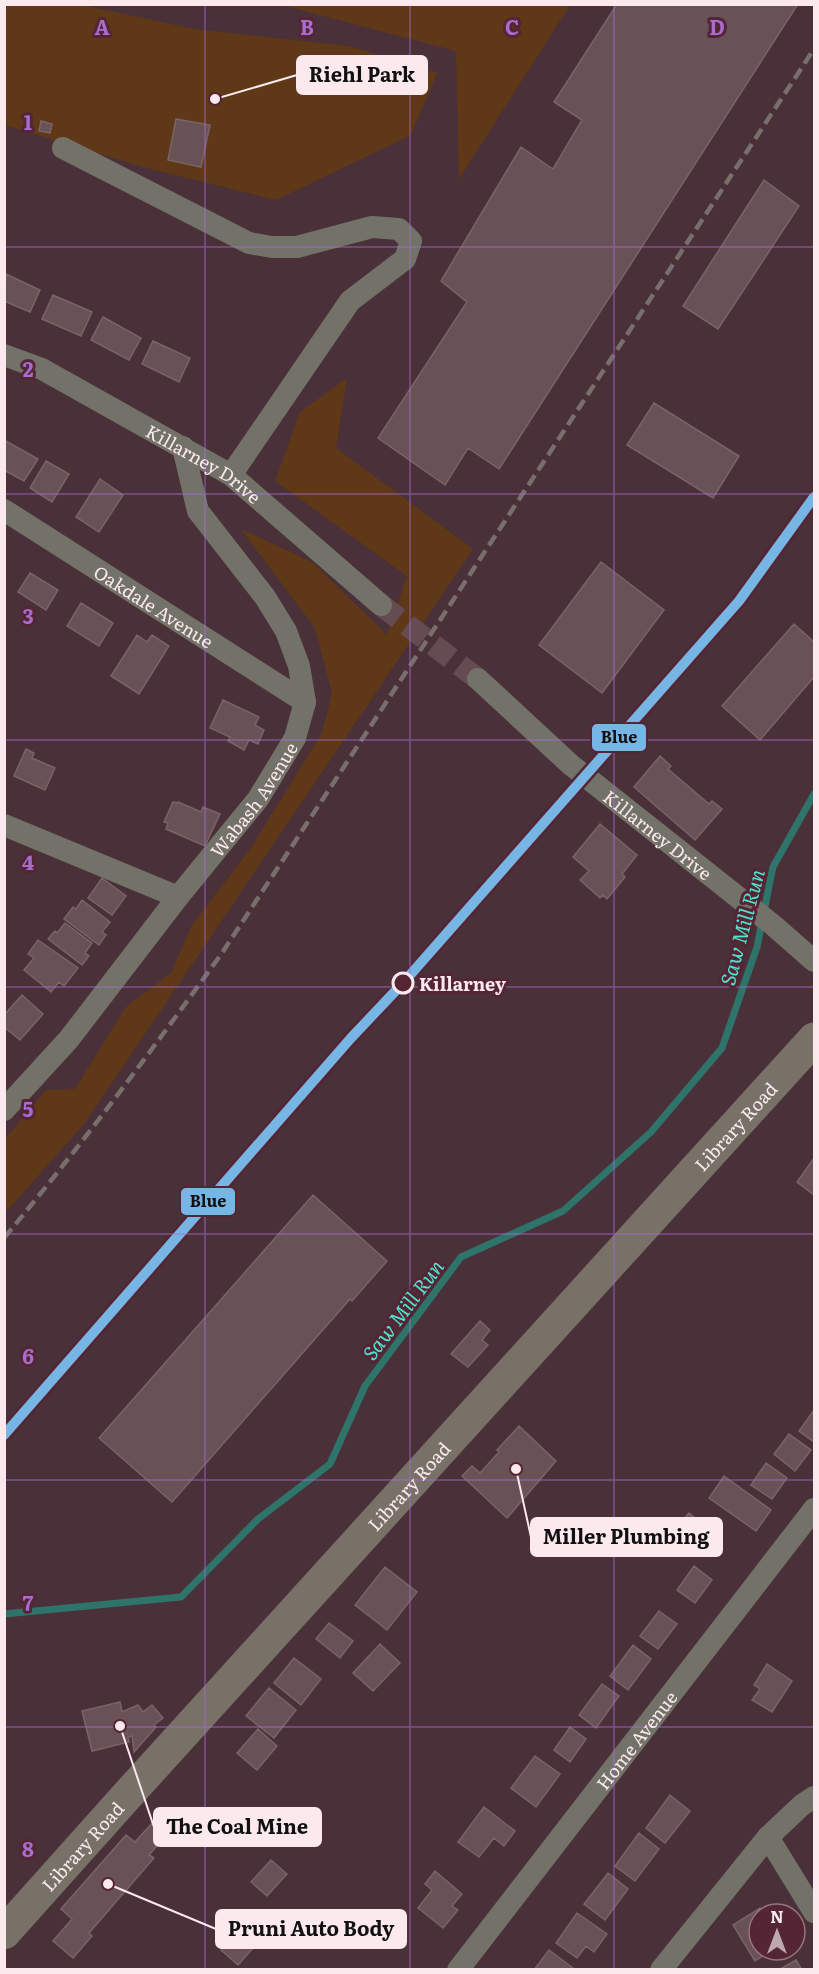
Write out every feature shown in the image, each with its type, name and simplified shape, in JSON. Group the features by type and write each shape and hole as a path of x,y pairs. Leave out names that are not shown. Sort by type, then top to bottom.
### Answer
{"main road":[{"name":"Library Road","path":"4,1933 814,1039"}],"street":[{"path":"63,148 249,243 272,247 297,247 372,227 399,229 411,240 405,259 350,301 231,475"},
{"name":"Killarney Drive","path":"4,355 42,369 231,475 381,605"},
{"name":"Wabash Avenue","path":"4,1110 69,1039 178,897 258,799 295,738 305,702 299,666 286,632 265,597 198,511 183,447"},
{"name":"Oakdale Avenue","path":"4,510 305,702"},
{"name":"Killarney Drive","path":"478,679 571,765 773,926 814,962"},
{"path":"4,825 178,897"},
{"name":"Home Avenue","path":"458,1970 814,1509"},
{"path":"661,1970 768,1837 802,1805 814,1797"},
{"path":"768,1837 814,1912"}],"shaded area":[{"path":"5,5 83,5 194,29 349,46 437,73 411,135 276,200 143,167 5,125"},
{"path":"282,5 570,5 459,179 456,51"},
{"path":"347,378 336,448 473,549 84,1124 5,1213 5,1139 46,1090 75,1089 126,1007 171,973 192,925 251,848 322,733 332,693 315,628 241,529 312,562 387,635 407,576 275,481 300,412"}],"building":[{"path":"617,4 798,4 499,469 468,448 445,485 378,438 467,302 441,281 521,147 553,169 582,120 554,102"},
{"path":"176,119 210,125 201,167 168,160"},
{"path":"41,121 52,124 50,133 39,131"},
{"path":"764,180 799,206 718,329 683,306"},
{"path":"6,274 40,290 30,312 4,301"},
{"path":"53,295 92,312 81,336 42,319"},
{"path":"103,317 141,338 129,360 91,340"},
{"path":"153,341 190,358 179,382 142,364"},
{"path":"654,403 739,456 713,498 627,445"},
{"path":"4,440 38,459 24,481 4,470"},
{"path":"46,461 69,474 52,502 30,488"},
{"path":"100,479 123,495 99,532 76,517"},
{"path":"601,562 664,610 602,693 539,645"},
{"path":"30,573 58,590 46,610 18,592"},
{"path":"81,603 113,623 99,646 67,626"},
{"path":"794,624 814,642 814,677 760,740 722,706"},
{"path":"137,635 147,642 152,635 169,646 139,694 111,676"},
{"path":"223,700 259,717 255,725 264,730 258,744 249,740 244,750 228,741 230,737 210,728"},
{"path":"26,749 34,753 32,758 55,768 45,790 14,776"},
{"path":"660,756 671,766 668,769 709,804 712,801 722,809 695,840 634,787"},
{"path":"173,802 201,812 203,807 220,814 205,846 166,829 168,823 164,822"},
{"path":"600,824 637,855 622,874 625,877 607,899 603,895 600,898 580,880 589,871 573,857"},
{"path":"102,878 126,896 112,915 88,898"},
{"path":"82,900 110,922 102,932 106,935 99,945 64,919 73,907 76,909"},
{"path":"65,923 92,943 85,953 89,956 82,965 48,939"},
{"path":"38,940 78,968 64,986 59,982 51,992 24,970 34,958 28,954"},
{"path":"22,995 43,1014 20,1040 4,1027 4,1015"},
{"path":"814,1158 814,1195 797,1182"},
{"path":"313,1195 387,1261 352,1301 350,1299 172,1502 99,1438"},
{"path":"480,1321 490,1330 482,1340 488,1345 468,1367 451,1354"},
{"path":"814,1410 814,1442 799,1431"},
{"path":"519,1426 556,1461 507,1518 462,1476 472,1466 480,1473"},
{"path":"789,1434 811,1450 795,1471 774,1454"},
{"path":"766,1463 787,1478 772,1499 751,1485"},
{"path":"724,1476 771,1510 756,1531 709,1498"},
{"path":"689,1513 711,1531 698,1546 676,1528"},
{"path":"694,1566 712,1580 695,1603 677,1590"},
{"path":"385,1567 417,1592 387,1630 355,1605"},
{"path":"659,1611 677,1624 658,1649 640,1636"},
{"path":"329,1623 353,1641 340,1658 316,1639"},
{"path":"380,1644 400,1663 373,1691 353,1673"},
{"path":"633,1645 651,1659 628,1690 610,1676"},
{"path":"294,1658 321,1679 301,1705 274,1683"},
{"path":"767,1664 792,1681 772,1712 752,1700 760,1689 754,1685"},
{"path":"602,1684 619,1696 596,1728 579,1715"},
{"path":"269,1688 296,1710 274,1738 246,1716"},
{"path":"120,1702 122,1712 138,1705 143,1712 152,1705 163,1718 154,1725 156,1727 134,1752 132,1736 128,1737 129,1742 92,1751 82,1711"},
{"path":"570,1727 586,1739 570,1762 554,1750"},
{"path":"258,1729 277,1746 257,1770 237,1753"},
{"path":"535,1756 560,1774 536,1807 511,1788"},
{"path":"670,1795 690,1811 665,1843 646,1828"},
{"path":"484,1807 515,1831 504,1846 494,1838 479,1857 458,1842"},
{"path":"154,1821 168,1833 149,1855 154,1858 89,1933 92,1936 73,1958 53,1941 72,1919 61,1909 126,1835 135,1842"},
{"path":"639,1833 659,1849 635,1881 615,1866"},
{"path":"271,1860 287,1874 267,1896 251,1882"},
{"path":"435,1871 462,1894 452,1906 458,1910 443,1928 418,1908 432,1890 425,1884"},
{"path":"608,1873 628,1889 605,1920 584,1904"},
{"path":"577,1913 607,1934 594,1952 586,1946 577,1958 556,1943"},
{"path":"747,1916 747,1948 733,1925"},
{"path":"247,1919 265,1935 238,1965 221,1950"},
{"path":"549,1950 573,1968 571,1970 534,1970"},
{"path":"797,1962 802,1970 780,1969"}],"waterway":[{"name":"Saw Mill Run","path":"764,911 773,867 814,794"},
{"name":"Saw Mill Run","path":"4,1614 181,1597 258,1519 330,1464 365,1386 461,1257 563,1211 651,1132 722,1048 757,947 762,922"}],"tunnel":[{"path":"381,605 478,679"}],"railway":[{"path":"4,1238 116,1097 222,953 814,49"}],"transit line":[{"name":"Blue","path":"4,1435 351,1038 403,983 739,601 814,497"}],"place":[{"name":"Riehl Park","path":"215,99"},
{"name":"Killarney","path":"403,983"},
{"name":"Miller Plumbing","path":"516,1469"},
{"name":"The Coal Mine","path":"120,1726"},
{"name":"Pruni Auto Body","path":"108,1884"}]}
